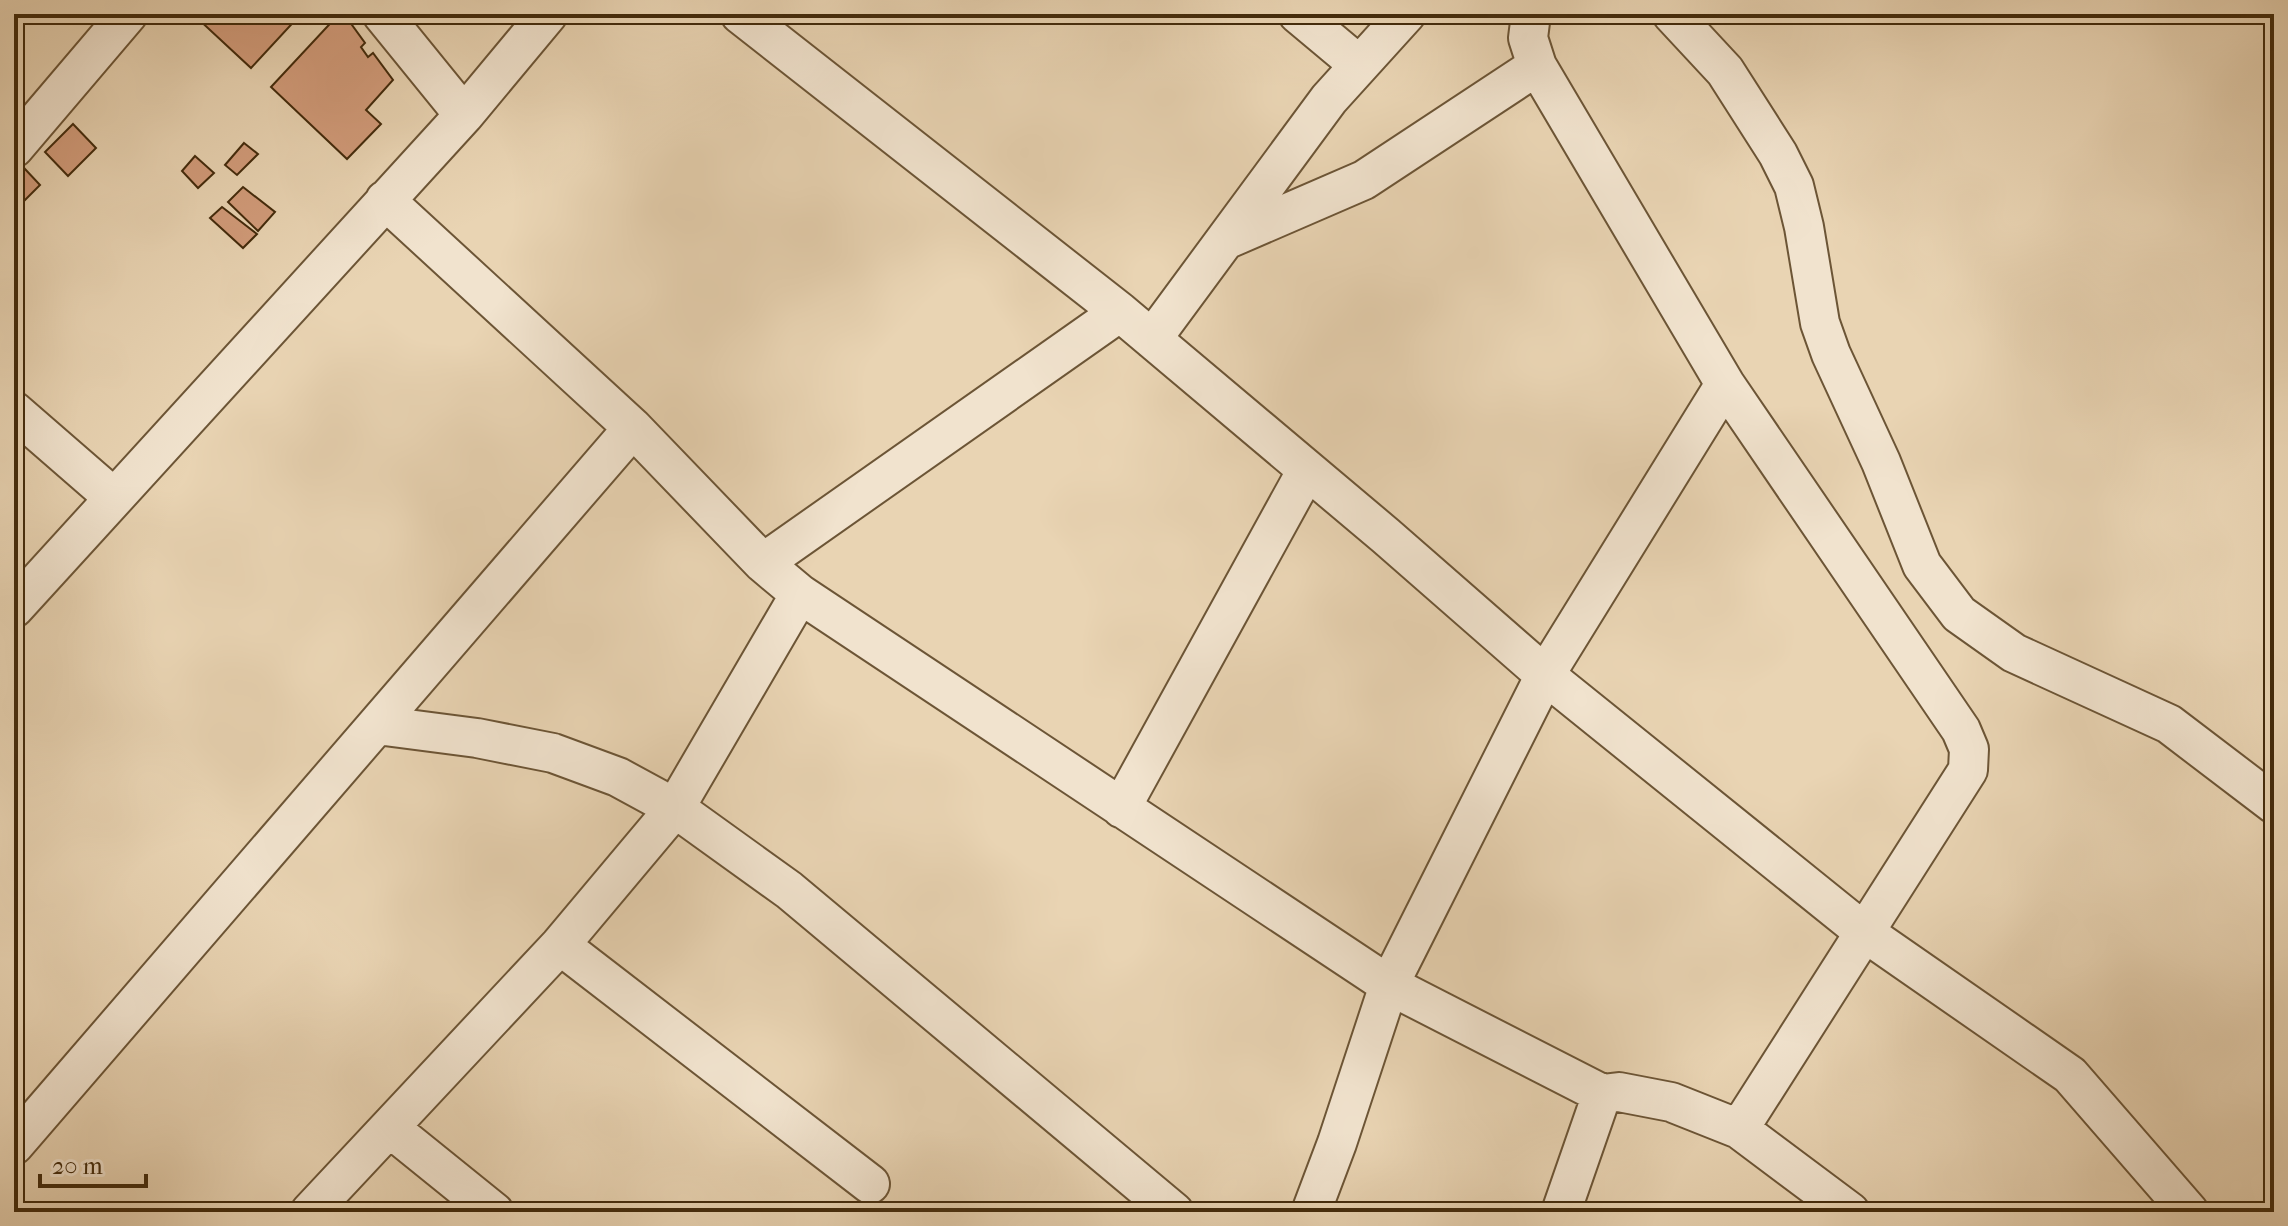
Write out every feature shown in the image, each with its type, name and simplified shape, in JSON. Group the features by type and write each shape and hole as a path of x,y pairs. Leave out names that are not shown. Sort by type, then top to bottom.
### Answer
{"street":[{"path":"14,148 128,14"},
{"path":"382,14 464,115"},
{"path":"14,608 464,115 548,14"},
{"path":"740,14 1120,312 1545,675 1864,932 2070,1075 2189,1212"},
{"path":"1298,14 1359,65"},
{"path":"1152,339 1329,99 1406,14"},
{"path":"1531,14 1528,38 1537,66 1725,384 1961,730 1969,749 1968,770 1739,1129"},
{"path":"1672,14 1725,71 1778,154 1794,186 1820,323 1831,354 1881,462 1922,565 1959,614 2014,653 2169,724 2274,804"},
{"path":"1227,239 1364,180 1537,66"},
{"path":"385,200 633,428 763,563 800,594 1389,985 1602,1094 1619,1092 1671,1102 1739,1129 1850,1212"},
{"path":"763,563 1120,312"},
{"path":"1311,1212 1389,985 1545,675 1725,384"},
{"path":"14,411 113,497"},
{"path":"14,1145 633,428"},
{"path":"1121,808 1307,470"},
{"path":"310,1212 560,945 675,808 800,594"},
{"path":"377,725 477,738 553,753 618,777 675,808 789,890 1174,1212"},
{"path":"560,945 870,1184"},
{"path":"1561,1212 1602,1094"},
{"path":"390,1128 494,1212"}],"building":[{"path":"199,14 301,14 251,68 196,17"},
{"path":"339,14 344,14 365,43 361,47 368,57 373,53 393,80 366,110 381,124 347,159 271,87"},
{"path":"73,124 96,148 68,176 45,152"},
{"path":"244,143 258,154 237,175 225,165"},
{"path":"195,156 214,173 198,188 182,171"},
{"path":"25,169 40,185 22,203 14,194 14,180"},
{"path":"243,187 275,212 258,231 228,202"},
{"path":"222,207 257,234 243,248 210,218"}]}
